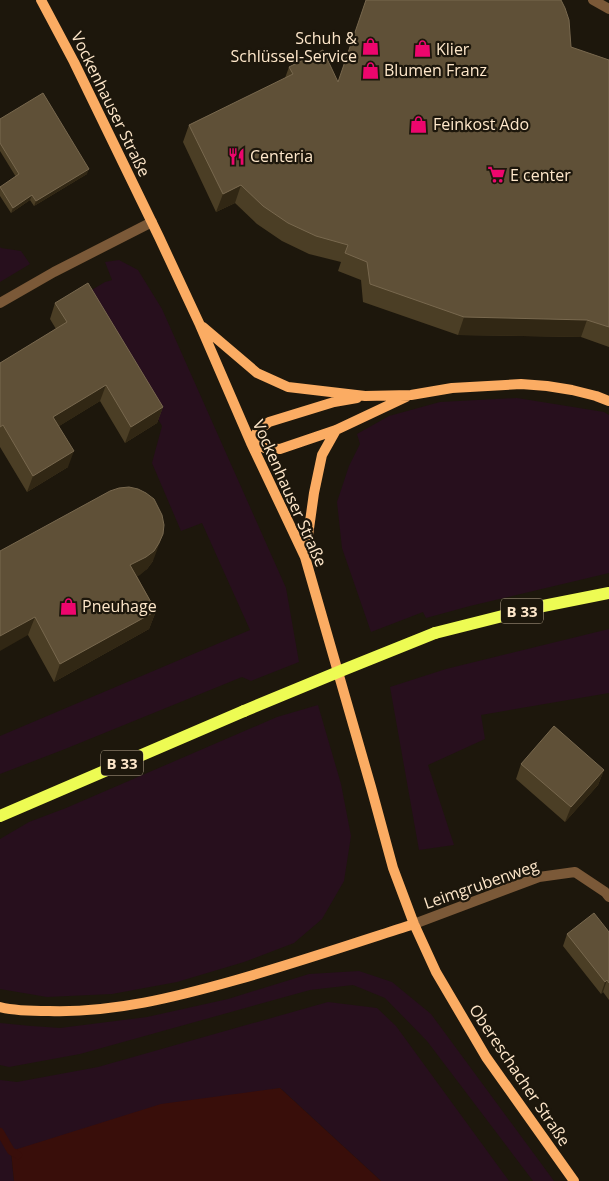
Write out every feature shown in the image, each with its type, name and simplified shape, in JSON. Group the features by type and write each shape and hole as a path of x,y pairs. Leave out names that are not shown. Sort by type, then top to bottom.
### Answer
{"main road":[{"name":"Vockenhauser Straße","path":"41,0 74,62 152,222 251,443 305,557 371,787"},
{"path":"200,326 257,373 288,386 365,396 411,395 452,388 521,384 572,390 609,401"},
{"path":"365,396 334,402 269,422 257,432 251,443 265,448 280,449 336,430 411,395"},
{"path":"305,557 314,493 322,455 336,430"},
{"name":"B 33","path":"0,816 244,710 435,633 538,607 609,593"},
{"name":"Obereschacher Straße","path":"371,787 393,868 414,924 436,972 486,1057 574,1181"},
{"path":"0,1007 68,1012 144,1002 200,990 414,924"}],"street":[{"path":"593,0 609,9"},
{"path":"0,303 54,272 152,222"},
{"name":"Leimgrubenweg","path":"414,924 539,878 575,872 605,892 609,897"}],"shaded area":[{"path":"0,247 21,251 30,264 0,282"},
{"path":"119,260 138,270 162,309 286,588 299,662 251,681 242,677 0,774 0,736 250,630 202,523 181,531 152,463 162,426 85,294 112,280 105,262"},
{"path":"517,398 604,412 609,415 609,573 426,618 423,612 371,632 342,548 337,502 349,466 360,444 357,434 389,416 440,402"},
{"path":"609,629 609,693 481,715 485,739 428,765 454,845 419,850 390,687 446,669"},
{"path":"318,705 341,784 351,836 344,881 322,919 294,943 244,962 177,982 112,994 47,997 0,989 0,839 29,822 66,808 277,717"},
{"path":"359,971 392,982 431,1014 554,1181 533,1181 427,1041 385,998 353,985 310,990 80,1054 9,1067 0,1065 0,1023 60,1028 147,1017 228,999 309,974"},
{"path":"328,1002 377,1008 396,1026 509,1181 381,1181 280,1088 11,1152 14,1181 0,1181 0,1080 17,1082 98,1067"},
{"path":"280,1088 381,1181 14,1181 11,1151 161,1104"}],"building":[{"path":"366,0 561,0 569,20 571,47 609,60 609,327 587,320 464,317 370,284 367,262 345,253 348,245 316,236 288,223 263,206 241,185 223,194 189,125 293,74 289,67 323,50 338,82"},
{"path":"43,93 89,169 36,201 32,195 13,208 0,187 19,174 0,143 0,119"},
{"path":"88,283 163,407 131,427 106,385 53,417 74,451 33,476 3,425 0,427 0,363 67,322 55,303"},
{"name":"Pneuhage","path":"129,487 138,489 154,499 162,515 163,534 154,551 130,565 156,611 60,664 35,617 0,636 0,551 110,491"},
{"path":"554,726 604,770 571,807 521,764"},
{"path":"594,913 609,932 609,983 607,980 605,982 567,934"}],"waterway":[{"path":"0,1132 11,1151 18,1155"}],"place":[{"name":"Schuh & Schlüssel-Service","path":"371,47"},
{"name":"Klier","path":"422,49"},
{"name":"Blumen Franz","path":"370,70"},
{"name":"Feinkost Ado","path":"419,124"},
{"name":"Centeria","path":"236,156"},
{"name":"E center","path":"496,175"},
{"name":"Pneuhage","path":"68,606"}]}
